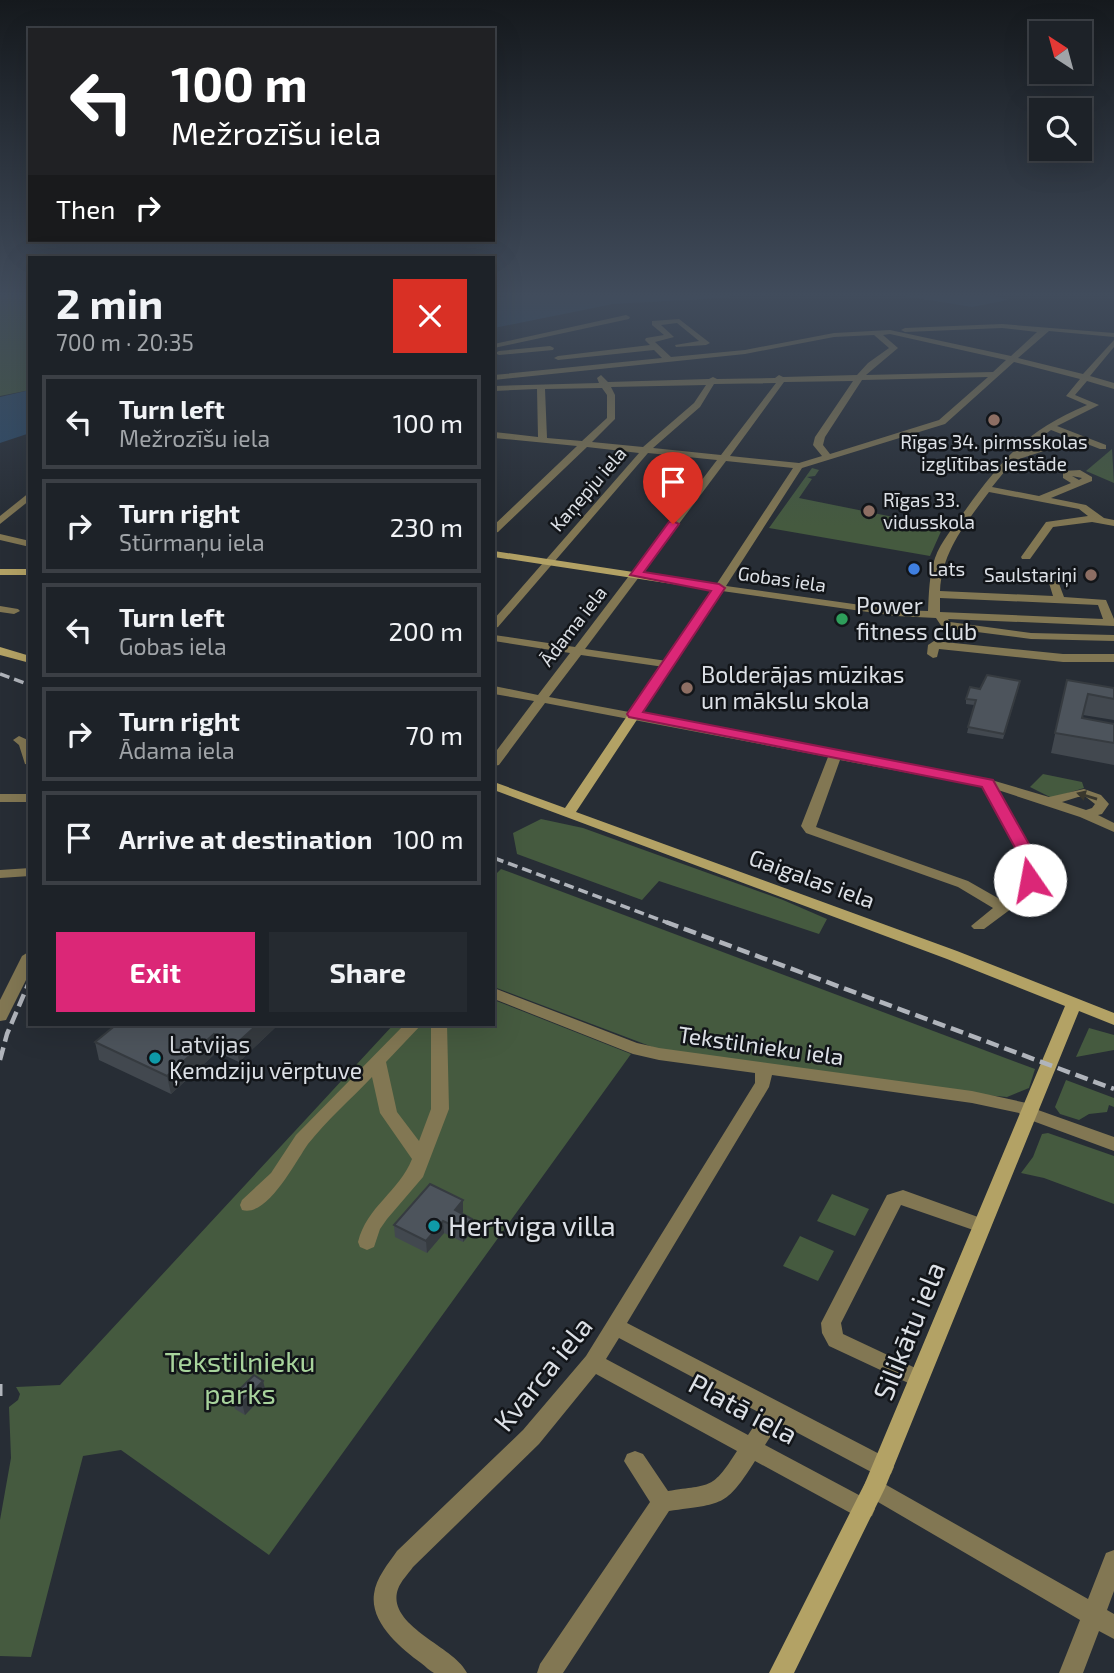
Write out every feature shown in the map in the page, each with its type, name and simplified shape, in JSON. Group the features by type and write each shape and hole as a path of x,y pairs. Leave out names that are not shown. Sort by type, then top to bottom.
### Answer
{"main road":[{"name":"Gobas iela","path":"495,554 719,588"},
{"path":"0,572 28,572"},
{"path":"568,814 719,588"},
{"path":"0,651 28,659"},
{"name":"Gaigalas iela","path":"495,786 952,955 1114,1019"},
{"name":"Silikātu iela","path":"781,1673 879,1477 1074,1003"}],"street":[{"path":"495,379 560,371"},
{"path":"495,529 612,416 607,384 595,371"},
{"path":"826,455 819,451 818,441 867,371"},
{"path":"495,435 799,466 826,455 942,422 999,371"},
{"path":"1062,371 1114,386"},
{"path":"1091,371 1070,396 1095,405 1048,426 1007,461 943,549 934,594 937,615 946,625 985,631 1114,638"},
{"path":"495,388 996,374"},
{"name":"Ādama iela","path":"495,760 780,383 779,378"},
{"name":"Kaņepju iela","path":"495,624 646,450 697,405 713,380"},
{"path":"541,386 543,440"},
{"path":"1048,426 1103,447"},
{"path":"1007,461 1041,449 1026,443"},
{"path":"719,588 799,466"},
{"path":"1040,499 1078,483"},
{"path":"986,489 1082,508 1100,520"},
{"path":"0,521 28,497"},
{"path":"1026,557 1047,526 1082,519 1114,523"},
{"path":"0,537 28,544"},
{"path":"934,594 1060,600 1054,583"},
{"name":"Gobas iela","path":"719,588 896,613 1112,623 1102,602 1060,600"},
{"path":"0,609 14,611"},
{"path":"495,638 667,664"},
{"path":"933,654 934,645 1063,658 1114,658"},
{"path":"495,690 634,714 988,783 1085,814 1114,828"},
{"path":"19,740 25,744 28,754"},
{"path":"836,754 808,826 811,831 963,884 1002,907"},
{"path":"979,926 1026,891 1031,867 988,783"},
{"path":"1051,802 1069,793 1087,793 1102,804 1097,811 1085,814"},
{"path":"0,800 25,799"},
{"path":"0,874 28,872"},
{"path":"0,1016 28,960"},
{"name":"Tekstilnieku iela","path":"495,993 633,1048 764,1071 972,1097 1029,1111 1114,1144"},
{"path":"249,1205 267,1191 302,1140 412,1026"},
{"path":"367,1242 371,1227 414,1177 440,1109 439,1026"},
{"path":"377,1062 389,1113 421,1158"},
{"name":"Kvarca iela","path":"455,1673 397,1625 388,1611 385,1596 390,1581 405,1559 531,1437 593,1362 617,1327 763,1083 764,1071"},
{"path":"919,1379 836,1340 831,1323 894,1200 903,1197 982,1226"},
{"name":"Platā iela","path":"617,1327 776,1410 1114,1627"},
{"name":"Platā iela","path":"593,1362 864,1510"},
{"path":"549,1673 663,1502 716,1494 728,1484 776,1410"},
{"path":"635,1461 663,1502"},
{"path":"1071,1673 1114,1561"}],"green space":[{"path":"0,371 28,371 28,390 0,396"},
{"path":"1112,449 1114,483 1086,471"},
{"path":"812,468 819,470 815,476 807,477 812,479 799,498 943,527 930,556 769,528"},
{"path":"1043,774 1082,782 1084,788 1052,798 1030,787"},
{"path":"541,819 583,828 783,900 827,919 819,934 659,881 642,900 517,854 513,833"},
{"path":"501,869 1035,1069 1029,1088 1007,1097 974,1094 663,1051 495,987 495,875"},
{"name":"Tekstilnieku parks","path":"495,1000 631,1054 269,1555 121,1450 83,1456 31,1657 0,1656 0,1520 11,1458 9,1407 18,1400 20,1394 16,1387 60,1385 392,1026 495,1026"},
{"path":"1089,1028 1114,1035 1114,1050 1076,1057"},
{"path":"1066,1080 1114,1098 1114,1107 1109,1105 1107,1112 1089,1114 1079,1120 1060,1114 1055,1107"},
{"path":"1048,1133 1114,1156 1114,1204 1044,1178 1021,1173 1033,1157 1042,1134"},
{"path":"832,1194 869,1209 855,1236 817,1221"},
{"path":"800,1236 834,1251 818,1281 783,1266"}],"water":[{"path":"28,390 28,434 0,443 0,397"}],"building":[{"path":"987,675 1020,681 1004,734 968,727 976,700 966,699 970,687 980,689"},
{"path":"1067,680 1114,688 1114,699 1088,694 1082,718 1114,724 1114,743 1055,733"},
{"path":"115,1026 256,1026 236,1044 214,1034 167,1076 95,1042"},
{"path":"430,1184 463,1200 455,1210 472,1219 463,1230 443,1221 426,1241 394,1225"},
{"path":"254,1375 263,1381 242,1403 232,1397"}],"railway":[{"path":"0,674 28,684"},
{"path":"495,858 671,924"},
{"path":"666,922 1114,1089"},
{"path":"0,1060 7,1034 28,985"},
{"path":"0,1384 0,1396"}],"place":[{"name":"Rīgas 34. pirmsskolas izglītības iestāde","path":"994,420"},
{"name":"Rīgas 33. vidusskola","path":"869,511"},
{"name":"Lats","path":"914,569"},
{"name":"Saulstariņi","path":"1091,575"},
{"name":"Power fitness club","path":"842,619"},
{"name":"Bolderājas mūzikas un mākslu skola","path":"687,688"},
{"name":"Latvijas Ķemdziju vērptuve","path":"155,1058"},
{"name":"Hertviga villa","path":"434,1226"}],"route":[{"path":"673,524 636,575 719,588 634,714 988,783 1027,855 1031,867 1030,880"}]}
